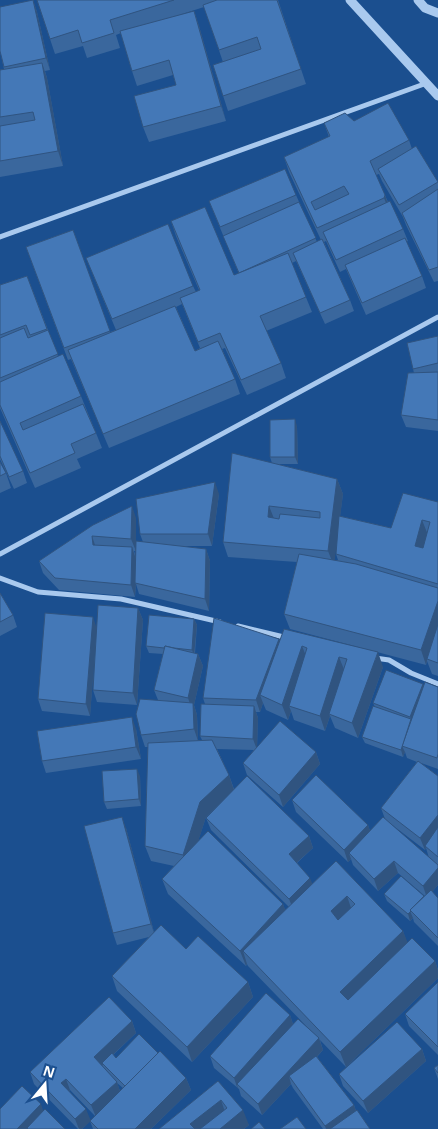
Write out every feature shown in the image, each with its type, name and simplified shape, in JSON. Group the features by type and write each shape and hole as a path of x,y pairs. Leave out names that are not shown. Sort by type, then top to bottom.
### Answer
{"street":[{"path":"350,0 438,96"},
{"path":"418,0 425,8 438,13"},
{"path":"0,237 428,83"},
{"path":"0,554 438,317"},
{"path":"0,578 38,592 121,599 224,623"},
{"path":"233,625 298,641"},
{"path":"372,657 389,660 411,673 438,684"}],"building":[{"path":"33,0 46,58 4,67 0,51 0,7"},
{"path":"37,0 174,0 110,20 114,33 82,43 78,30 50,39"},
{"path":"217,0 277,0 301,69 223,96 213,65 261,49 257,37 219,50 203,5"},
{"path":"194,11 221,106 143,127 134,96 176,85 169,60 132,71 120,31"},
{"path":"42,63 58,151 0,161 0,126 35,120 33,112 0,117 0,70"},
{"path":"388,103 409,140 370,161 385,195 384,198 317,228 284,157 330,136 324,123 345,113 354,121","holes":["344,186 349,194 315,210 311,202"]},
{"path":"416,146 438,182 399,205 378,169"},
{"path":"285,169 296,195 220,227 209,201"},
{"path":"438,189 438,267 429,270 402,213"},
{"path":"390,201 403,229 336,260 323,232"},
{"path":"299,202 316,238 239,273 223,236"},
{"path":"205,207 234,275 288,253 306,297 260,316 281,363 241,380 220,333 198,342 180,298 200,290 171,221"},
{"path":"168,224 193,286 112,319 86,258"},
{"path":"73,230 110,331 64,348 26,247"},
{"path":"405,238 422,276 362,303 345,265"},
{"path":"322,239 350,300 320,313 293,253"},
{"path":"27,276 47,329 30,335 26,325 0,335 0,285"},
{"path":"175,306 195,351 218,341 235,379 103,434 68,350"},
{"path":"24,328 28,338 48,330 58,354 0,378 0,338"},
{"path":"438,336 438,363 413,369 407,343"},
{"path":"63,354 81,396 20,423 23,430 83,404 96,433 71,444 75,453 30,473 0,405 0,382"},
{"path":"438,372 438,420 401,415 408,373"},
{"path":"295,419 295,457 270,457 270,420"},
{"path":"0,421 23,471 9,477 0,456"},
{"path":"232,453 337,479 328,551 223,542","holes":["269,506 320,512 320,518 280,514 279,519 268,517"]},
{"path":"0,462 6,473 0,476"},
{"path":"215,482 208,534 140,534 136,499"},
{"path":"403,493 438,502 438,584 336,554 339,516 391,528","holes":["422,520 430,522 423,548 415,546"]},
{"path":"132,506 131,539 92,536 93,545 132,547 131,585 55,578 39,561 93,525"},
{"path":"136,541 206,549 205,599 135,583"},
{"path":"299,554 356,564 438,588 438,601 421,650 284,614"},
{"path":"0,593 13,615 0,622"},
{"path":"98,605 138,608 133,693 93,690"},
{"path":"45,613 93,617 86,704 38,699"},
{"path":"149,615 194,619 192,650 165,646 164,648 146,646"},
{"path":"214,618 279,639 256,700 203,698"},
{"path":"438,624 438,663 427,659"},
{"path":"284,629 378,652 352,723 329,714 347,659 339,657 320,716 289,706 307,648 302,646 282,705 260,695"},
{"path":"165,646 198,654 188,698 154,690"},
{"path":"386,670 423,684 410,717 373,703"},
{"path":"425,682 438,687 437,758 402,746"},
{"path":"140,699 193,703 194,729 141,735 136,714"},
{"path":"201,704 254,706 253,739 200,736"},
{"path":"373,706 411,719 401,750 362,737"},
{"path":"132,717 136,747 42,761 37,731"},
{"path":"280,721 316,752 279,795 243,763"},
{"path":"212,740 229,775 200,802 183,855 145,846 148,743"},
{"path":"418,761 438,776 438,815 420,838 381,808"},
{"path":"137,769 139,799 104,802 102,771"},
{"path":"316,775 368,825 344,850 292,800"},
{"path":"247,776 309,836 289,854 310,878 289,899 206,818"},
{"path":"122,817 151,924 113,933 84,826"},
{"path":"383,817 438,865 438,868 423,886 394,861 374,879 349,853"},
{"path":"438,827 438,857 425,846"},
{"path":"208,831 283,904 240,951 162,879"},
{"path":"336,861 403,931 340,992 348,1000 412,938 435,961 340,1052 243,951","holes":["347,896 355,904 338,920 331,911"]},
{"path":"401,876 424,896 408,914 384,894"},
{"path":"431,890 438,898 438,938 410,910"},
{"path":"161,925 186,949 198,936 248,982 187,1047 112,976"},
{"path":"438,982 438,1047 405,1014"},
{"path":"266,993 290,1015 234,1078 210,1056"},
{"path":"109,997 132,1021 94,1057 117,1082 91,1105 66,1079 61,1083 86,1109 75,1119 30,1072"},
{"path":"298,1019 319,1038 258,1104 237,1084"},
{"path":"397,1022 422,1049 363,1101 339,1074"},
{"path":"139,1034 158,1053 125,1086 102,1063 112,1053 116,1058"},
{"path":"160,1051 186,1078 135,1129 98,1129 90,1121"},
{"path":"316,1056 354,1105 325,1126 289,1076"},
{"path":"438,1065 438,1073 434,1068"},
{"path":"218,1081 243,1110 220,1129 200,1129 227,1108 221,1100 190,1124 195,1129 159,1129"},
{"path":"22,1086 41,1104 17,1129 0,1129 0,1109"},
{"path":"45,1109 65,1129 27,1128"},
{"path":"357,1110 370,1129 330,1129"},
{"path":"297,1117 306,1129 280,1129"},
{"path":"259,1122 265,1129 251,1129"}]}
